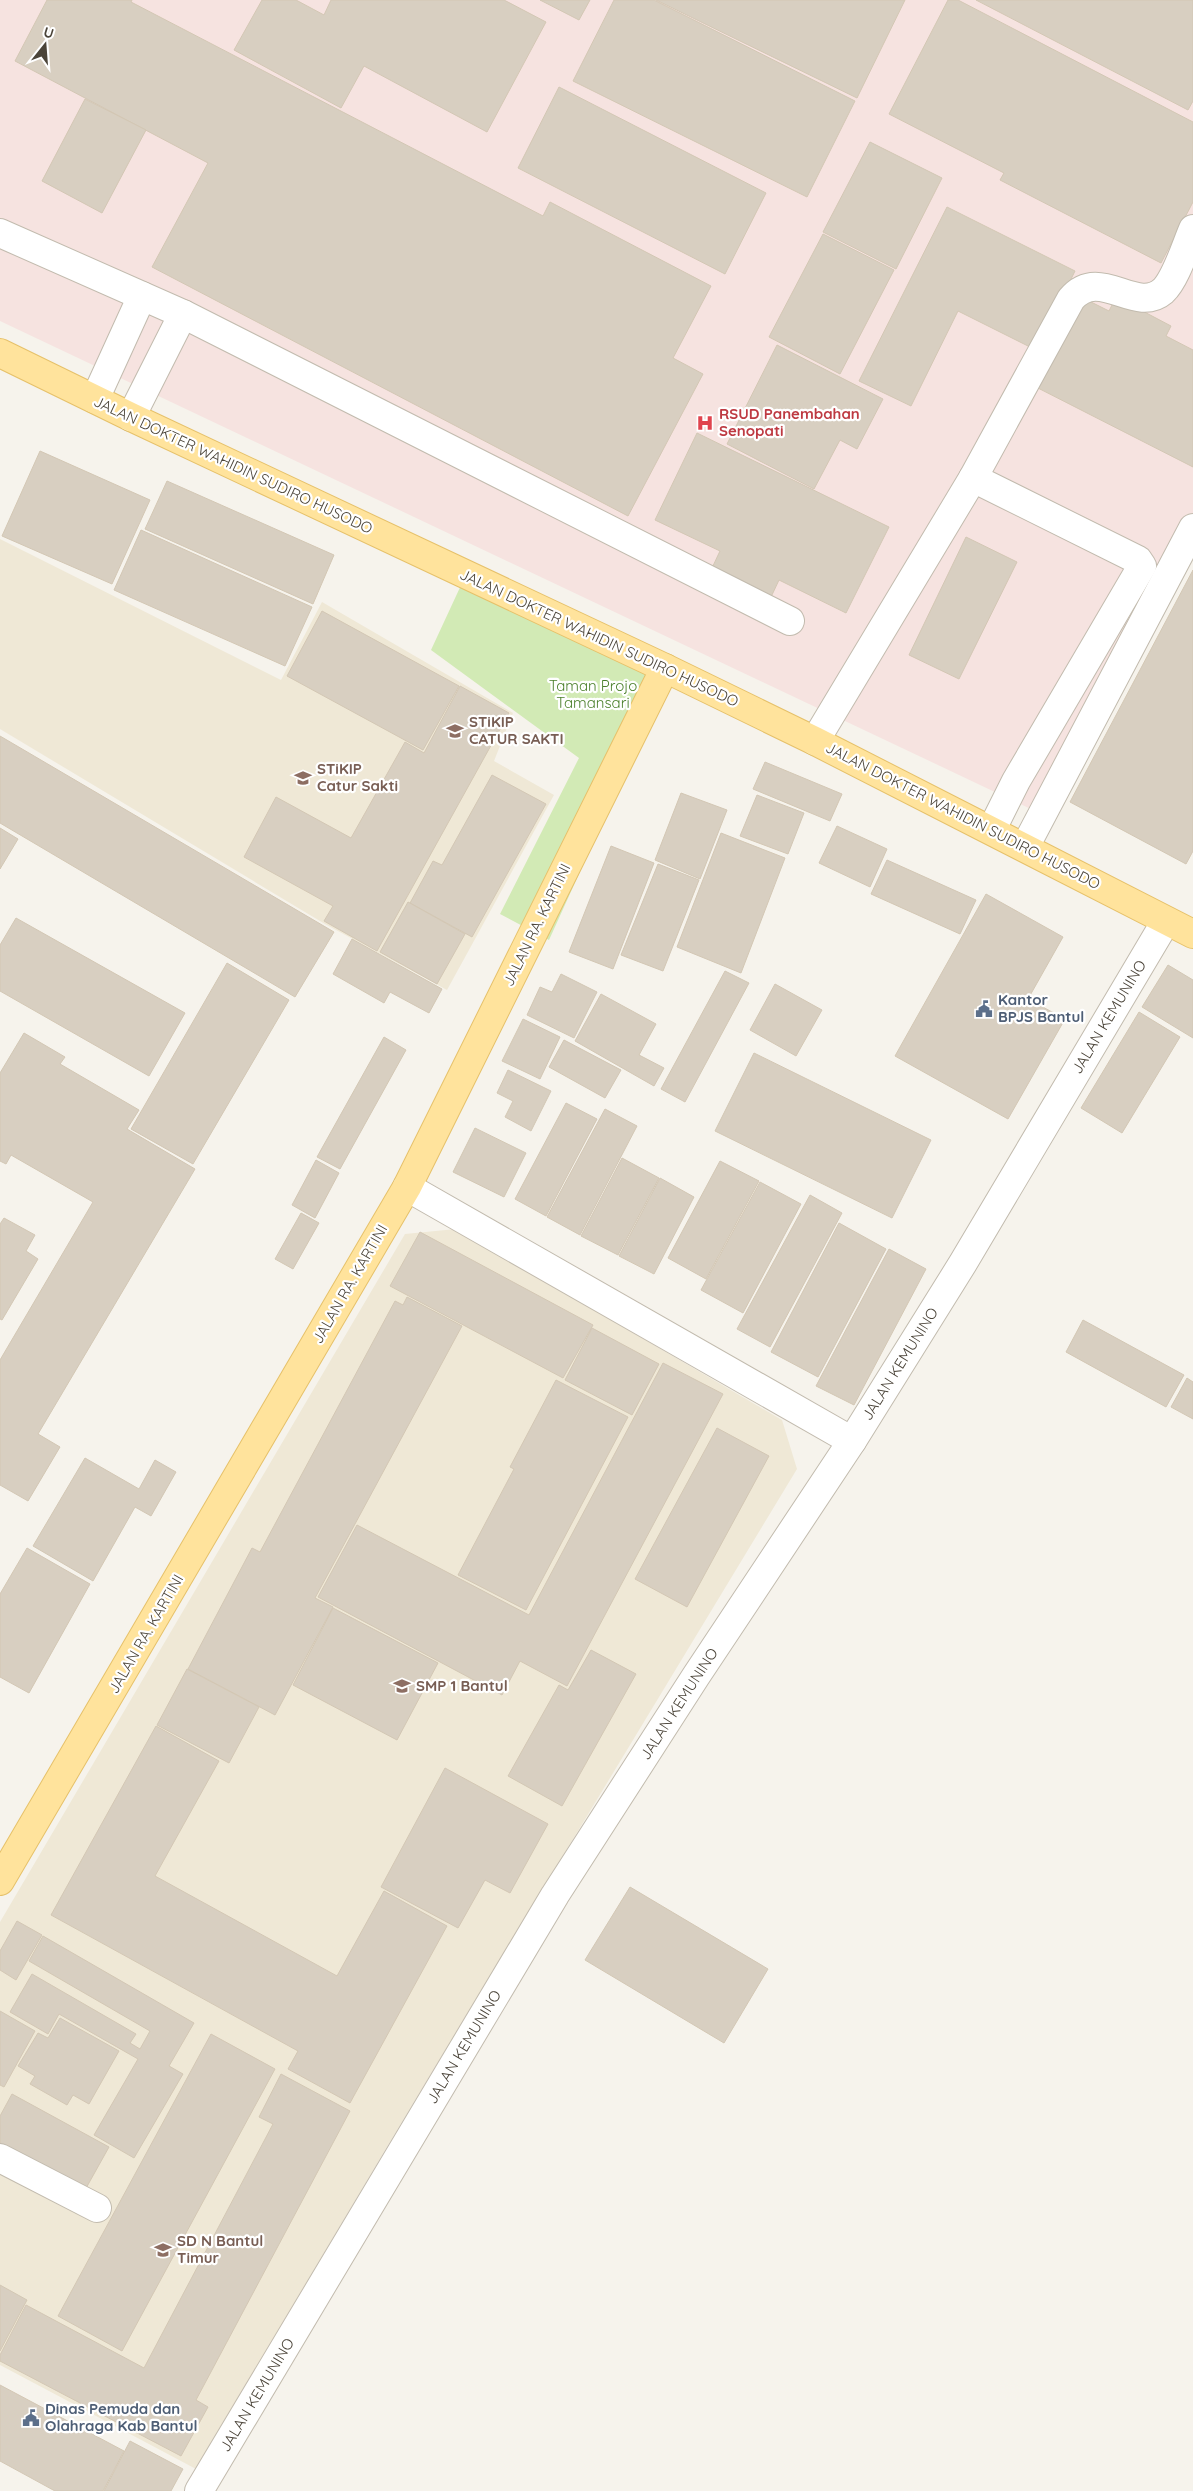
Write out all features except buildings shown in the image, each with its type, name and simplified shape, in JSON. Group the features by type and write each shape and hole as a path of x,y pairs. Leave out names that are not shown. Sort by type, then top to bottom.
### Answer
{"main road":[{"name":"JALAN DOKTER WAHIDIN SUDIRO HUSODO","path":"0,353 815,741 992,829 1193,934"},
{"name":"JALAN RA. KARTINI","path":"0,1881 407,1187 665,668"}],"street":[{"path":"815,741 973,478 1071,299 1079,289 1089,286 1103,286 1127,295 1147,298 1163,291 1174,274 1193,229"},
{"path":"0,233 183,314 790,621"},
{"path":"95,399 142,296"},
{"path":"131,417 183,314"},
{"path":"973,478 1138,560 1142,566 1016,781 992,829"},
{"path":"1025,847 1193,528"},
{"name":"JALAN KEMUNINO","path":"200,2491 555,1895 696,1676 852,1441 963,1263 1166,921"},
{"path":"407,1187 852,1441"},
{"path":"0,2158 97,2208"}],"shaded area":[{"name":"RSUD Panembahan Senopati","path":"0,0 1193,0 1193,526 1033,810 0,321"},
{"name":"STiKIP Catur Sakti","path":"0,539 281,680 322,602 513,713 494,761 554,795 447,990 325,924 0,729"},
{"name":"SMP 1 Bantul","path":"456,1229 782,1420 797,1469 394,2135 196,2469 0,2365 0,1922 405,1234"}],"green space":[{"name":"Taman Projo Tamansari","path":"469,568 672,669 549,940 500,914 579,758 431,650"}],"place":[{"name":"RSUD Panembahan Senopati","path":"705,423"},
{"name":"STiKIP CATUR SAKTI","path":"455,731"},
{"name":"STiKIP Catur Sakti","path":"303,778"},
{"name":"Kantor BPJS Bantul","path":"984,1009"},
{"name":"SMP 1 Bantul","path":"402,1686"},
{"name":"SD N Bantul Timur","path":"163,2250"},
{"name":"Dinas Pemuda dan Olahraga Kab Bantul","path":"31,2418"}]}
